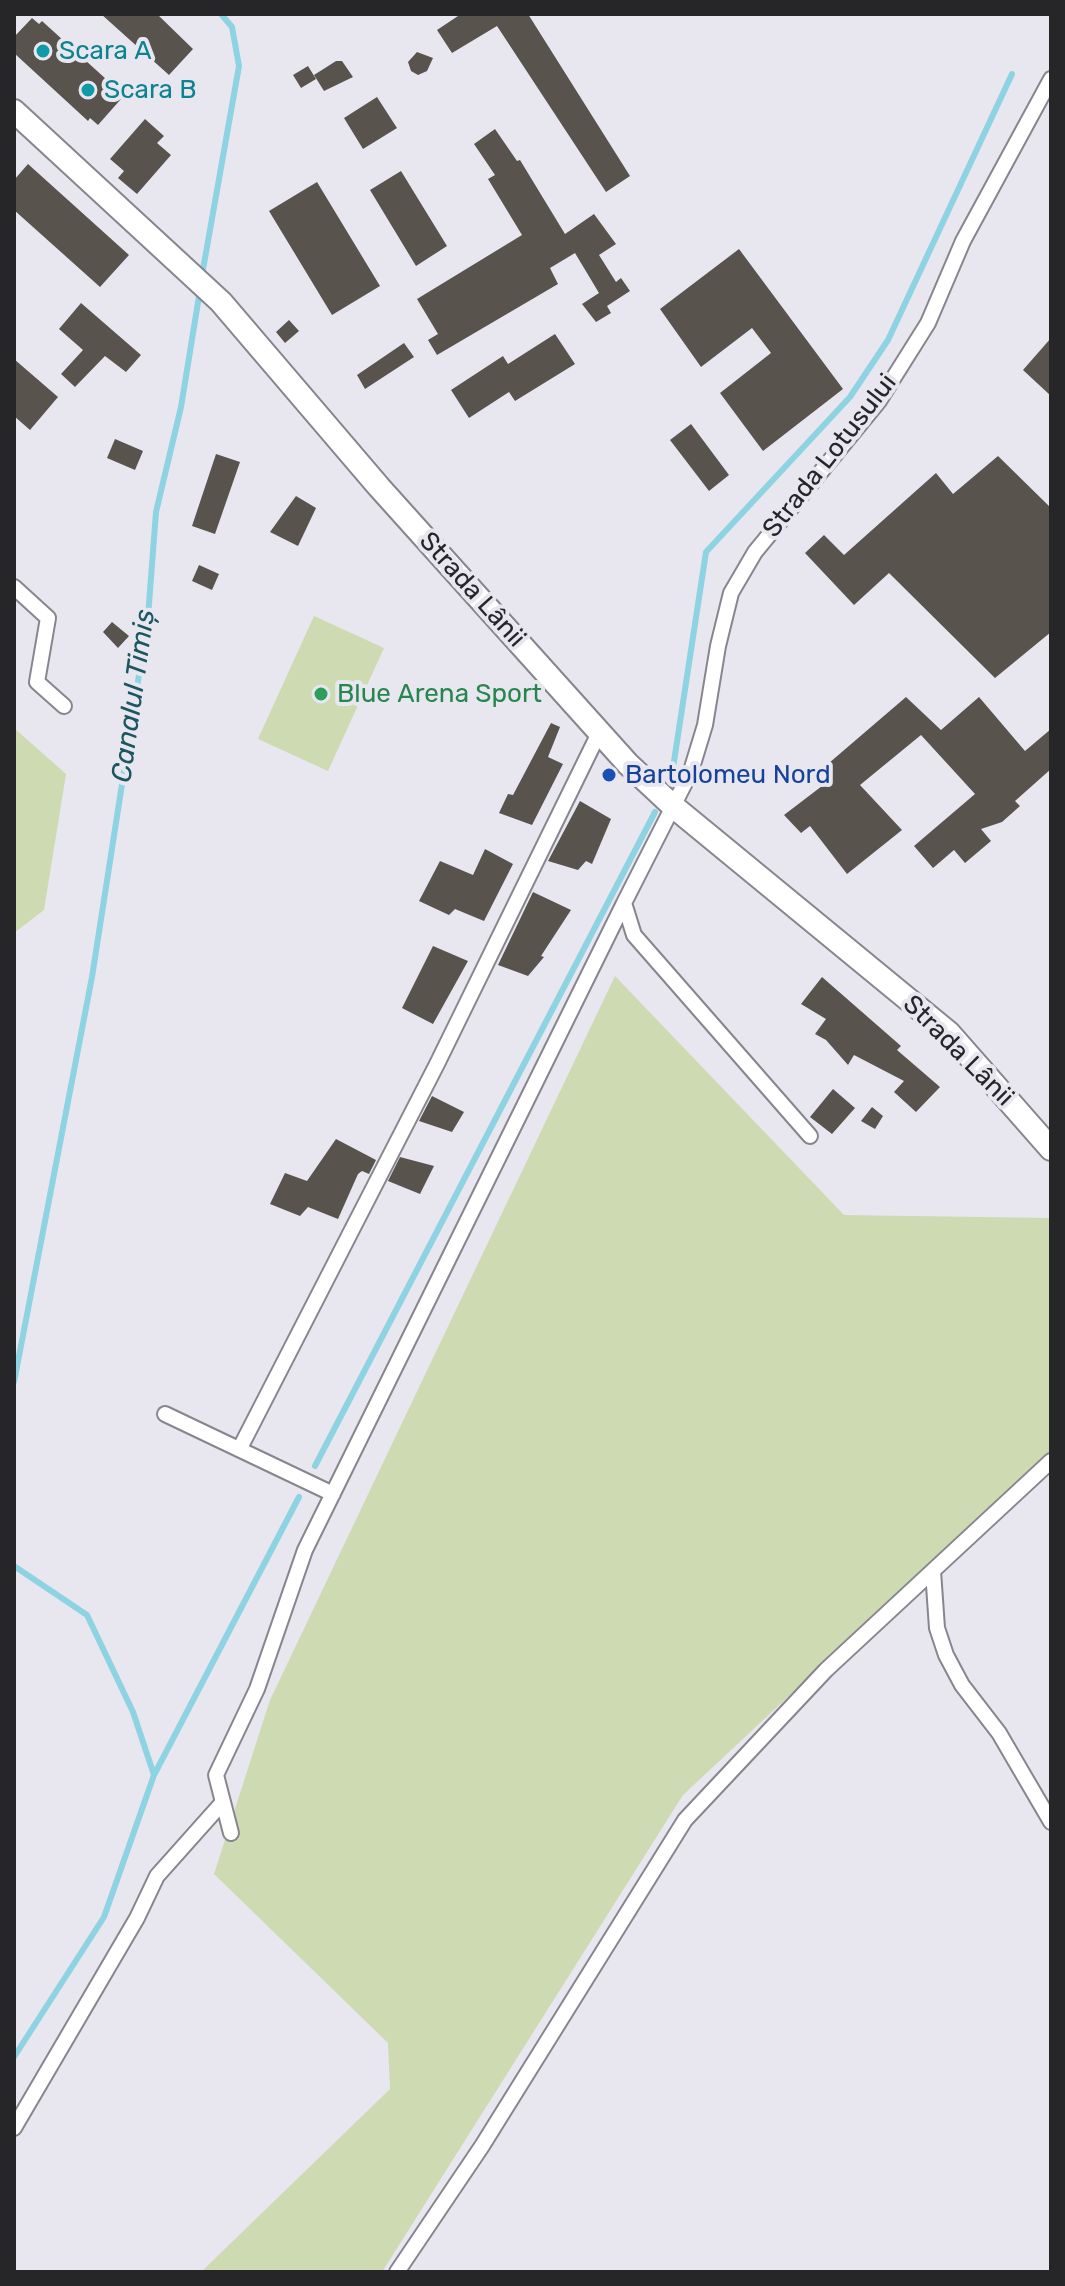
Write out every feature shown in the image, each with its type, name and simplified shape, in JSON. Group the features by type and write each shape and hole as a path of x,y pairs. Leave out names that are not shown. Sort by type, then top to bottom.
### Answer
{"main road":[{"name":"Strada Lânii","path":"14,111 171,252 221,302 369,475 599,733 674,807 949,1033 1051,1149"}],"street":[{"name":"Strada Lotusului","path":"231,1833 216,1775 257,1689 305,1550 691,771 705,725 718,646 731,593 755,552 879,401 928,323 963,241 1050,83"},
{"path":"14,587 48,618 37,682 64,706"},
{"path":"240,1448 437,1064 599,733"},
{"path":"624,903 634,935 810,1136"},
{"path":"165,1414 333,1494"},
{"path":"397,2272 490,2133 685,1820 826,1670 1051,1461"},
{"path":"933,1571 937,1628 946,1655 962,1685 999,1733 1051,1822"},
{"path":"14,2128 113,1960 157,1876 223,1802"}],"green space":[{"name":"Blue Arena Sport","path":"314,616 384,648 328,771 258,739"},
{"path":"14,728 66,774 44,910 14,933"},
{"path":"615,976 844,1215 1051,1218 1051,1451 683,1795 382,2272 201,2272 390,2089 388,2043 214,1874 270,1700"}],"building":[{"path":"101,14 157,14 193,49 169,75"},
{"path":"461,14 528,14 630,176 606,192 497,26 452,53 437,30"},
{"path":"32,18 39,24 42,21 117,89 114,93 121,99 98,125 90,118 88,121 14,53 14,37"},
{"path":"417,52 433,58 427,71 418,75 411,71 408,62"},
{"path":"336,61 342,61 353,77 324,91 314,75"},
{"path":"308,66 316,79 301,88 293,75"},
{"path":"377,97 397,128 363,149 344,118"},
{"path":"145,119 164,136 157,143 171,155 137,194 118,178 124,171 110,159"},
{"path":"495,129 517,161 520,160 565,234 594,214 616,244 599,255 616,282 621,278 630,291 607,306 611,313 596,322 582,304 599,293 575,253 550,268 558,284 437,355 428,340 438,334 417,299 522,235 488,179 495,175 474,144"},
{"path":"28,164 129,255 100,287 14,210 14,180"},
{"path":"401,171 447,246 416,266 370,190"},
{"path":"317,182 380,286 332,315 269,211"},
{"path":"739,249 843,389 763,451 720,393 771,353 752,328 701,367 660,309"},
{"path":"81,303 141,355 126,372 105,356 75,387 61,374 83,350 59,329"},
{"path":"289,320 299,331 285,343 276,332"},
{"path":"555,334 575,364 515,401 509,392 469,418 451,390 503,356 508,364"},
{"path":"1051,338 1051,396 1023,370"},
{"path":"404,343 414,357 365,389 357,375"},
{"path":"14,359 58,397 30,430 14,416"},
{"path":"691,424 729,475 709,491 670,440"},
{"path":"115,439 143,451 135,470 107,458"},
{"path":"216,454 240,462 215,534 192,526"},
{"path":"998,456 1051,508 1051,632 995,678 889,573 854,605 805,553 824,535 844,555 936,473 953,494"},
{"path":"296,496 316,508 298,546 270,532"},
{"path":"199,565 219,574 212,590 192,581"},
{"path":"112,622 129,636 118,648 103,632"},
{"path":"906,697 941,730 979,697 1025,751 1051,729 1051,769 1015,801 1020,806 1002,822 981,829 991,841 965,863 954,850 933,868 914,846 975,794 921,735 860,785 902,830 847,874 810,826 801,833 784,815 822,786 815,775"},
{"path":"551,723 560,727 548,757 563,764 532,825 499,813 508,794 513,795"},
{"path":"580,801 611,819 592,864 586,861 578,870 548,861"},
{"path":"485,849 513,864 484,921 455,909 449,915 419,901 440,861 473,875"},
{"path":"533,892 571,910 541,956 544,957 528,976 498,965"},
{"path":"433,946 468,961 433,1024 402,1008"},
{"path":"822,977 901,1046 897,1050 940,1087 916,1112 894,1092 904,1081 854,1055 848,1065 826,1040 815,1034 826,1019 801,1004"},
{"path":"833,1089 855,1108 832,1134 810,1117"},
{"path":"432,1096 464,1112 452,1132 419,1121"},
{"path":"872,1107 883,1116 875,1129 861,1121"},
{"path":"336,1139 376,1160 369,1174 362,1171 358,1174 338,1219 308,1207 300,1216 270,1204 285,1173 307,1181"},
{"path":"400,1157 434,1166 420,1194 388,1181"}],"waterway":[{"name":"Canalul Timiș","path":"202,275 239,66 232,27 221,14"},
{"path":"671,781 706,552 850,397 888,340 1012,74"},
{"name":"Canalul Timiș","path":"14,1382 92,977 148,617 156,512 181,407 200,290"},
{"path":"315,1466 655,812"},
{"path":"154,1775 299,1497"},
{"name":"Canalul Timiș","path":"14,1566 87,1615 133,1712 154,1775 104,1917 14,2057"}],"place":[{"name":"Scara A","path":"43,51"},
{"name":"Scara B","path":"88,90"},
{"name":"Blue Arena Sport","path":"321,694"},
{"name":"Bartolomeu Nord","path":"609,775"}]}
